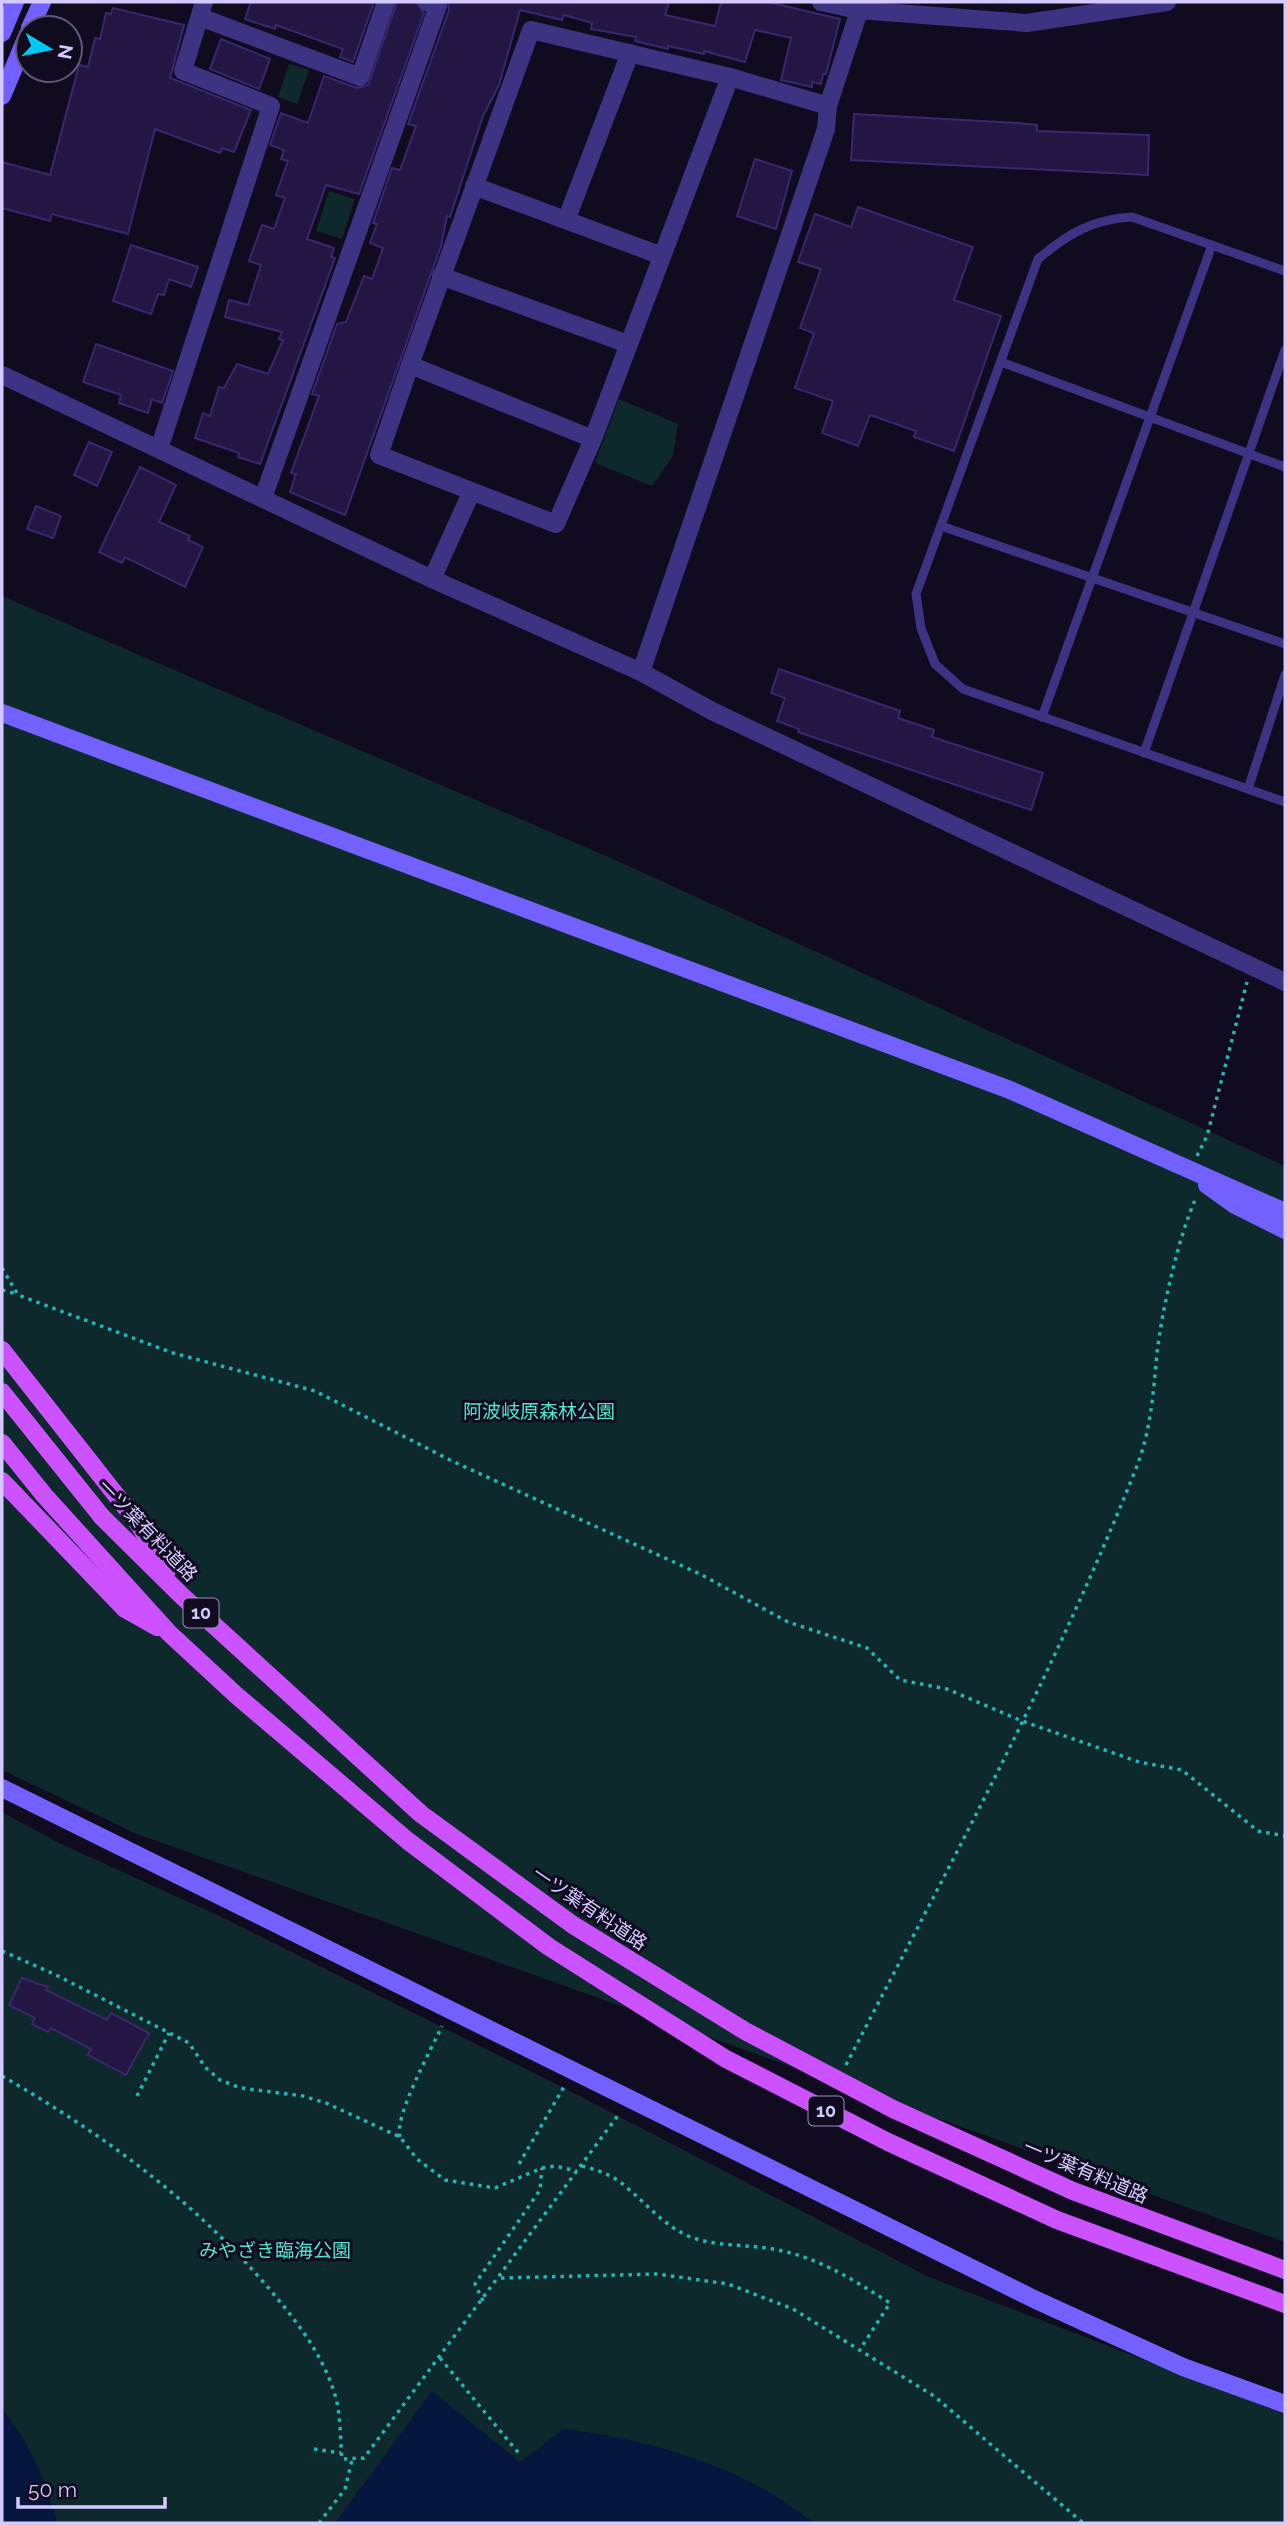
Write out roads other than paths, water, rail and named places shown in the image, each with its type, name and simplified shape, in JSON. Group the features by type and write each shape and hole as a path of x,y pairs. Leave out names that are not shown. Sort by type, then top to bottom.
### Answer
{"main road":[{"path":"2,1350 138,1523 182,1596"},
{"name":"一ツ葉有料道路","path":"2,1392 102,1517 182,1596 421,1814 573,1925 745,2031 894,2109 1073,2191 1285,2270"},
{"name":"10","path":"2,1443 44,1495 169,1633 246,1704 408,1841 549,1947 726,2059 888,2142 1057,2220 1285,2304"},
{"path":"2,1481 125,1609 169,1633"}],"street":[{"path":"2,33 15,2"},
{"path":"159,449 271,106 183,71 202,9 360,78 386,2"},
{"path":"263,498 438,6 427,2"},
{"path":"821,2 1027,23 1167,2"},
{"path":"641,672 826,129 828,106 860,6"},
{"path":"730,77 593,439 556,524 379,455 531,30 730,77 828,106"},
{"path":"567,218 630,53"},
{"path":"2,96 14,67"},
{"path":"474,186 567,218 662,256"},
{"path":"441,276 628,345"},
{"path":"410,365 593,439"},
{"path":"2,375 432,579 641,672 712,711 1285,982"},
{"path":"432,579 471,493"},
{"path":"2,713 1010,1090 1285,1212"},
{"path":"1190,1172 1235,1205 1285,1230"},
{"path":"2,1788 1036,2300 1182,2367 1285,2404"}],"lane":[{"path":"1285,271 1132,217 1105,218 1065,237 1038,259 916,594 921,628 935,664 963,689 1285,802"},
{"path":"1042,717 1212,245"},
{"path":"1144,753 1285,351"},
{"path":"1001,362 1285,467"},
{"path":"941,526 1285,643"},
{"path":"1248,789 1285,675"}],"water":[{"path":"432,2391 520,2462 564,2429 614,2437 663,2448 734,2474 771,2493 815,2523 335,2523"},
{"path":"2,2408 36,2463 57,2523 2,2523"}],"park label":[{"name":"阿波岐原森林公園","path":"539,1411"},
{"name":"みやざき臨海公園","path":"275,2250"}]}
